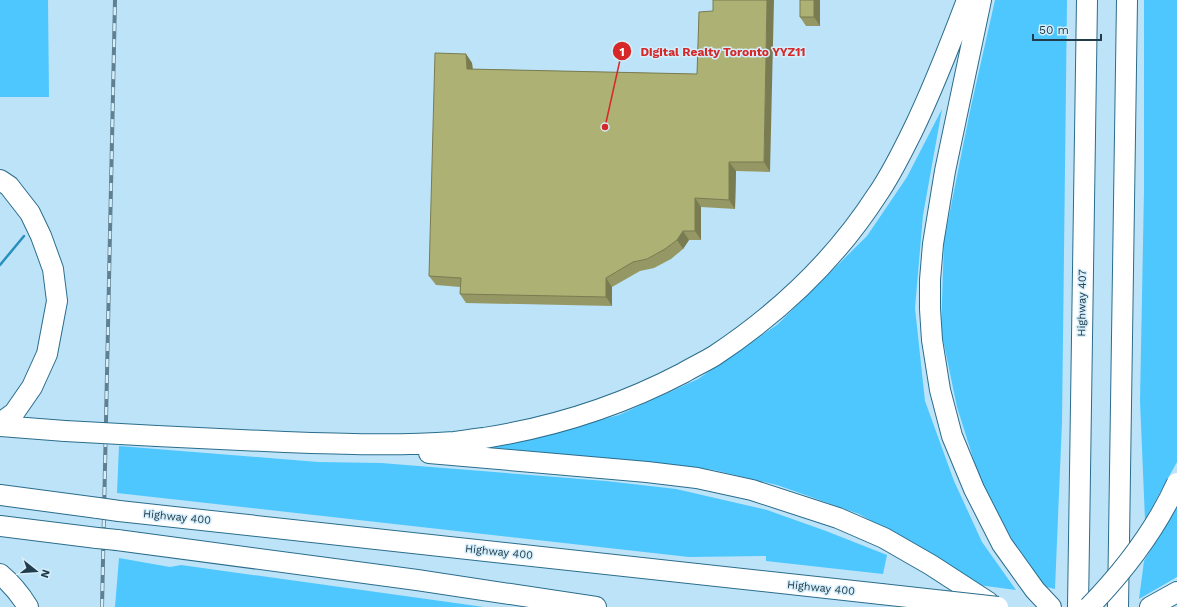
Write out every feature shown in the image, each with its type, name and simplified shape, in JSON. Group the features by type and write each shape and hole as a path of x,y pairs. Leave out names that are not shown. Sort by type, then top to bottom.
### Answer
{"highway":[{"path":"4,425 65,431 348,445 401,445 456,442 504,435 552,425 605,408 657,386 712,357 752,329 806,283 845,240 878,194 892,171 928,99 967,0"},
{"path":"982,0 945,171 933,244 930,280 932,340 940,390 952,436 974,489 1002,544 1035,590 1051,607"},
{"name":"Highway 407","path":"1078,598 1087,0"},
{"path":"1118,607 1127,0"},
{"path":"0,180 8,186 30,213 41,236 53,269 57,302 46,354 32,387 4,425"},
{"path":"348,445 466,457 647,472 697,478 752,490 838,518 884,538 931,565 988,602 993,607"},
{"path":"1089,607 1139,547 1159,517 1177,483"},
{"name":"Highway 400","path":"0,494 98,508 998,607"},
{"path":"0,526 416,580 596,607"},
{"path":"0,574 12,584 22,596 28,607"},
{"path":"1150,607 1177,592"}],"shaded area":[{"path":"0,0 48,0 49,97 0,97"},
{"path":"995,0 1067,0 1062,422 1055,589 1042,586 1015,545 980,480 957,407 941,330 944,241 970,111"},
{"path":"1144,0 1177,0 1177,462 1145,520 1140,401 1144,191"},
{"path":"942,109 923,215 915,308 925,401 954,481 982,542 1016,590 978,585 938,558 859,514 777,485 714,470 469,446 541,436 619,415 698,379 778,324 867,236 907,177"},
{"path":"119,446 318,462 381,463 606,481 676,489 767,510 887,555 883,574 766,561 766,556 689,557 117,493"},
{"path":"1177,506 1177,577 1139,599 1144,561"},
{"path":"119,558 170,567 181,565 484,607 115,607"}],"building":[{"path":"713,0 767,0 764,162 729,162 729,200 695,198 695,231 683,231 677,240 665,249 647,259 633,262 606,278 606,297 460,294 461,278 429,276 435,53 466,54 467,69 697,74 699,12 713,11"},
{"path":"800,0 814,0 814,17 800,17"}],"waterway":[{"path":"0,265 24,236"}],"railway":[{"path":"102,607 115,0"}],"place":[{"name":"Digital Realty Toronto YYZ11","path":"605,127"}]}
